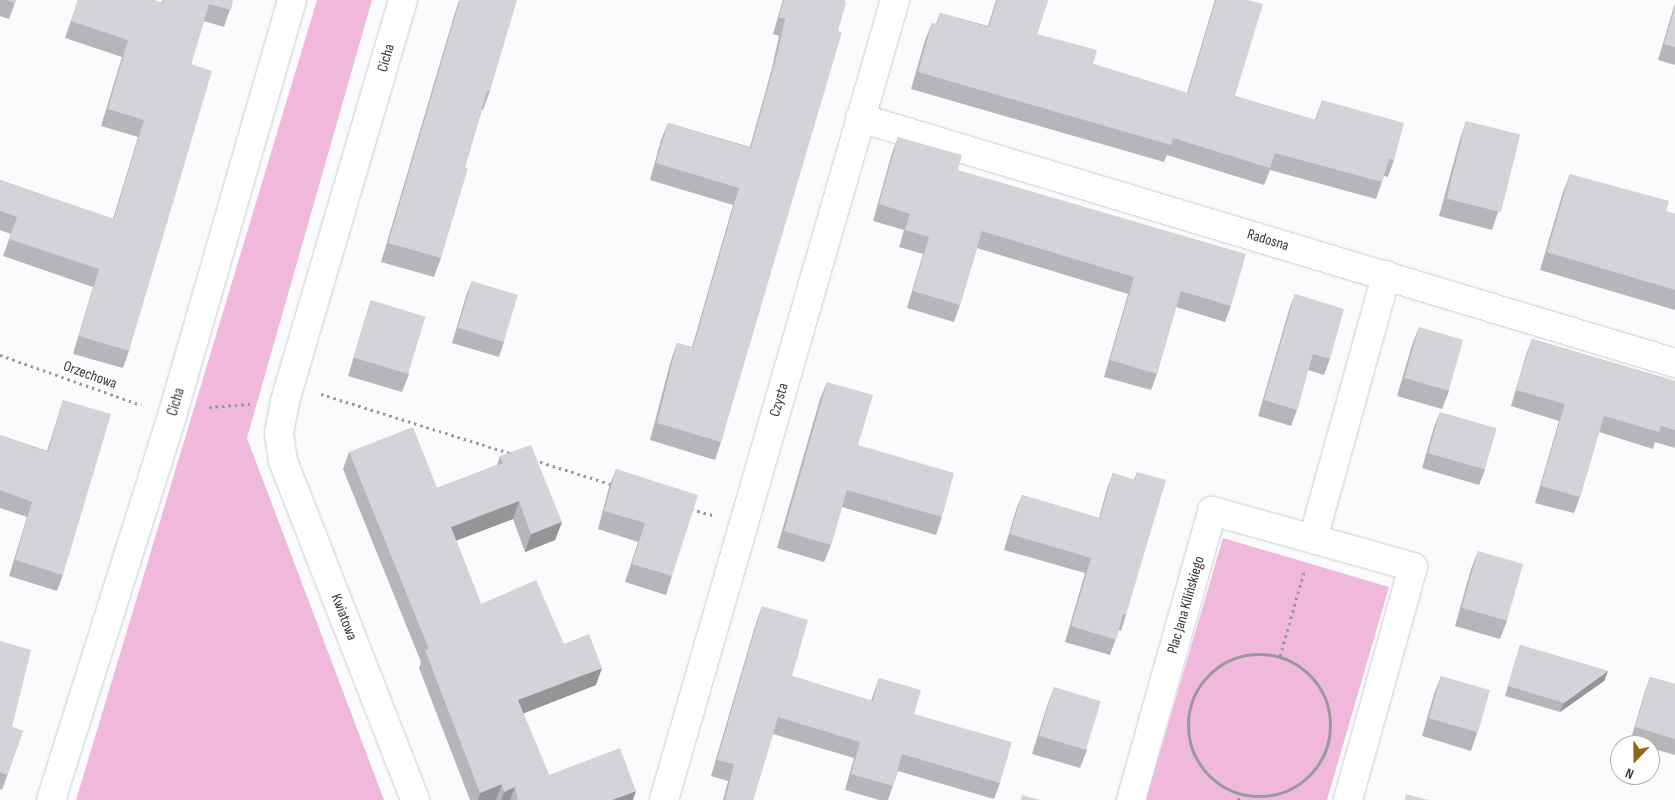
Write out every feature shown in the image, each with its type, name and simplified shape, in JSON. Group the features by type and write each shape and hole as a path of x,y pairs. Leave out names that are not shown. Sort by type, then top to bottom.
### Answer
{"street":[{"name":"Cicha","path":"51,800 173,413 292,0"},
{"name":"Cicha","path":"279,433 403,0"},
{"name":"Czysta","path":"664,800 895,0"},
{"name":"Radosna","path":"860,118 1386,275 1675,364"},
{"path":"1313,539 1386,275"},
{"name":"Kwiatowa","path":"279,433 283,461 415,800"},
{"name":"Plac Jana Kilińskiego","path":"1131,800 1212,511 1413,567 1348,800"}],"path":[{"name":"Orzechowa","path":"0,355 173,413"},
{"path":"173,413 289,393 518,455"},
{"path":"527,458 621,487"},
{"path":"686,508 743,525"},
{"path":"1280,656 1313,539"},
{"path":"1258,653 1280,656 1302,668 1319,686 1329,708 1328,741 1324,757 1309,777 1288,791 1264,797 1240,794 1219,785 1202,770 1191,749 1188,734 1190,705 1199,684 1215,668 1228,660 1258,653"},
{"path":"1238,800 1240,794"}],"shaded area":[{"path":"317,0 372,0 247,438 384,800 76,800"},
{"path":"1223,538 1389,587 1327,800 1146,800"}],"building":[{"path":"78,0 155,0 163,3 164,0 233,0 231,10 209,4 191,64 212,71 129,351 79,336 99,269 9,239 17,217 0,211 0,180 114,219 144,120 108,109 128,40 71,21"},
{"path":"460,0 517,0 490,91 487,91 465,167 468,168 441,258 388,243"},
{"path":"784,0 845,0 846,3 838,31 842,32 721,442 657,423 677,343 693,348 739,188 656,163 668,123 751,148 778,51 785,19 779,17"},
{"path":"997,0 1048,0 1037,34 1097,50 1093,64 1188,93 1216,0 1248,0 1263,4 1235,96 1316,120 1322,100 1404,123 1394,160 1389,159 1382,182 1275,153 1270,168 1173,138 1171,145 918,72 932,23 937,24 940,13 989,27"},
{"path":"1675,7 1675,47 1664,44"},
{"path":"1466,121 1520,135 1501,212 1447,199"},
{"path":"898,137 962,155 958,170 1246,254 1231,306 1181,291 1157,374 1110,360 1134,277 982,231 960,305 913,291 929,237 905,230 910,214 879,204"},
{"path":"1570,174 1669,201 1666,211 1675,214 1675,290 1547,252"},
{"path":"472,281 518,295 504,342 458,328"},
{"path":"1295,294 1344,309 1330,359 1313,354 1297,410 1264,400"},
{"path":"371,300 426,317 408,374 353,357"},
{"path":"1419,327 1463,340 1449,391 1404,378"},
{"path":"1532,339 1675,381 1675,430 1661,426 1659,432 1604,416 1580,497 1541,486 1565,404 1516,390"},
{"path":"827,382 873,395 858,445 954,473 942,517 847,490 831,545 784,531"},
{"path":"63,400 111,414 63,575 15,560 32,502 0,490 0,435 48,452"},
{"path":"1440,412 1497,428 1485,470 1428,453"},
{"path":"413,427 437,488 503,463 500,456 531,445 562,522 531,534 519,501 451,527 481,604 536,580 564,644 589,634 602,668 518,700 549,775 620,748 636,791 612,800 518,800 515,787 504,792 502,784 480,793 425,650 429,649 349,452"},
{"path":"616,469 698,495 672,576 632,564 645,523 604,511"},
{"path":"1137,472 1166,480 1126,615 1123,614 1116,640 1071,626 1091,558 1010,534 1022,495 1100,518 1113,473 1135,480"},
{"path":"1478,551 1523,564 1507,621 1462,608"},
{"path":"762,606 808,620 792,676 873,701 879,678 921,690 914,714 1012,742 1000,783 902,754 893,786 851,774 860,742 778,717 753,800 725,800 734,764 717,760"},
{"path":"0,641 31,650 12,727 23,731 7,775 0,772"},
{"path":"1520,645 1608,671 1564,703 1508,686"},
{"path":"1441,676 1490,690 1478,732 1429,718"},
{"path":"1650,677 1675,684 1675,739 1635,727"},
{"path":"1054,687 1101,701 1086,750 1039,736"},
{"path":"1406,794 1429,800 1405,800"},
{"path":"1022,795 1040,800 1021,800"}]}
